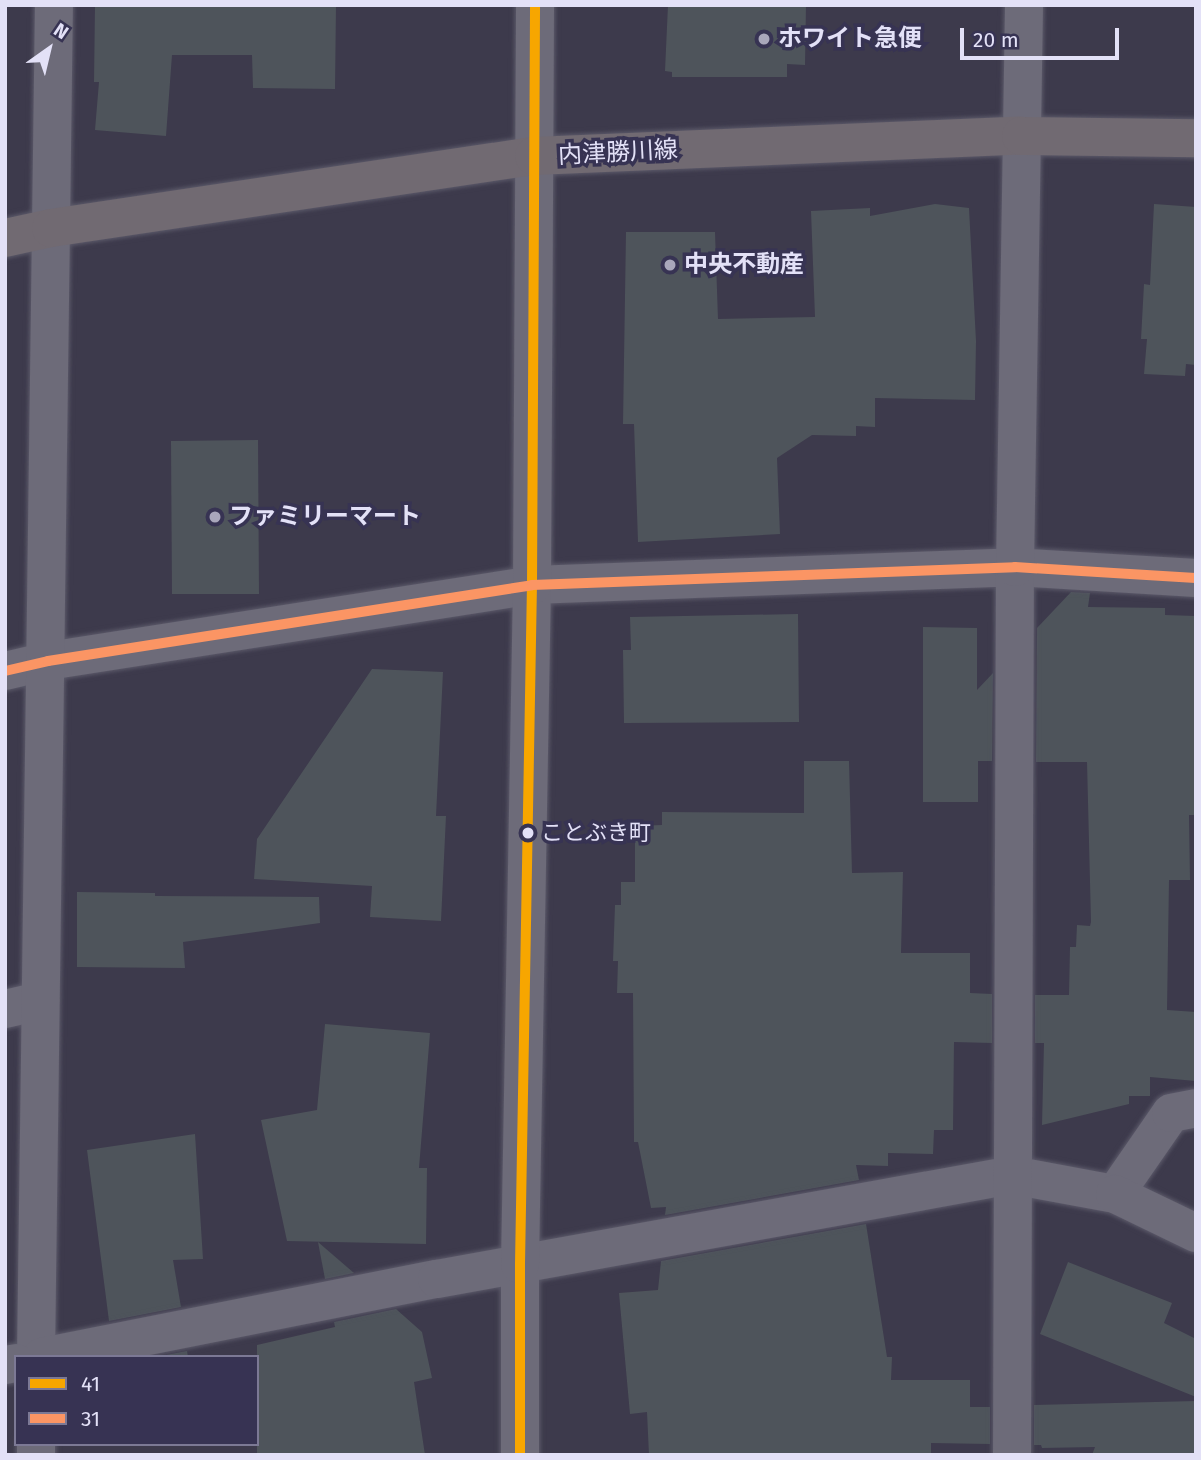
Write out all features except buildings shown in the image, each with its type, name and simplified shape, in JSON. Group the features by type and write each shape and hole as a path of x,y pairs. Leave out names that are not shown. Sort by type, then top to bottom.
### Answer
{"main road":[{"name":"内津勝川線","path":"5,238 51,228 534,156 1021,135 1196,138"}],"street":[{"path":"36,1355 23,1005 48,661 54,5"},
{"path":"520,1455 520,1264 532,585 535,5"},
{"path":"1012,1455 1015,567 1024,5"},
{"path":"5,671 48,661 532,585 1015,567 1196,578"},
{"path":"1115,1194 1171,1113 1196,1108"},
{"path":"52,1355 520,1264 1012,1175 1115,1194 1196,1233"}],"transit line":[{"name":"41","path":"520,1455 520,1264 532,585 535,5"},
{"name":"31","path":"5,671 48,661 532,585 1015,567 1196,578"}],"place":[{"name":"ホワイト急便","path":"764,39"},
{"name":"中央不動産","path":"670,265"},
{"name":"ファミリーマート","path":"215,517"},
{"name":"ことぶき町","path":"528,833"}]}
